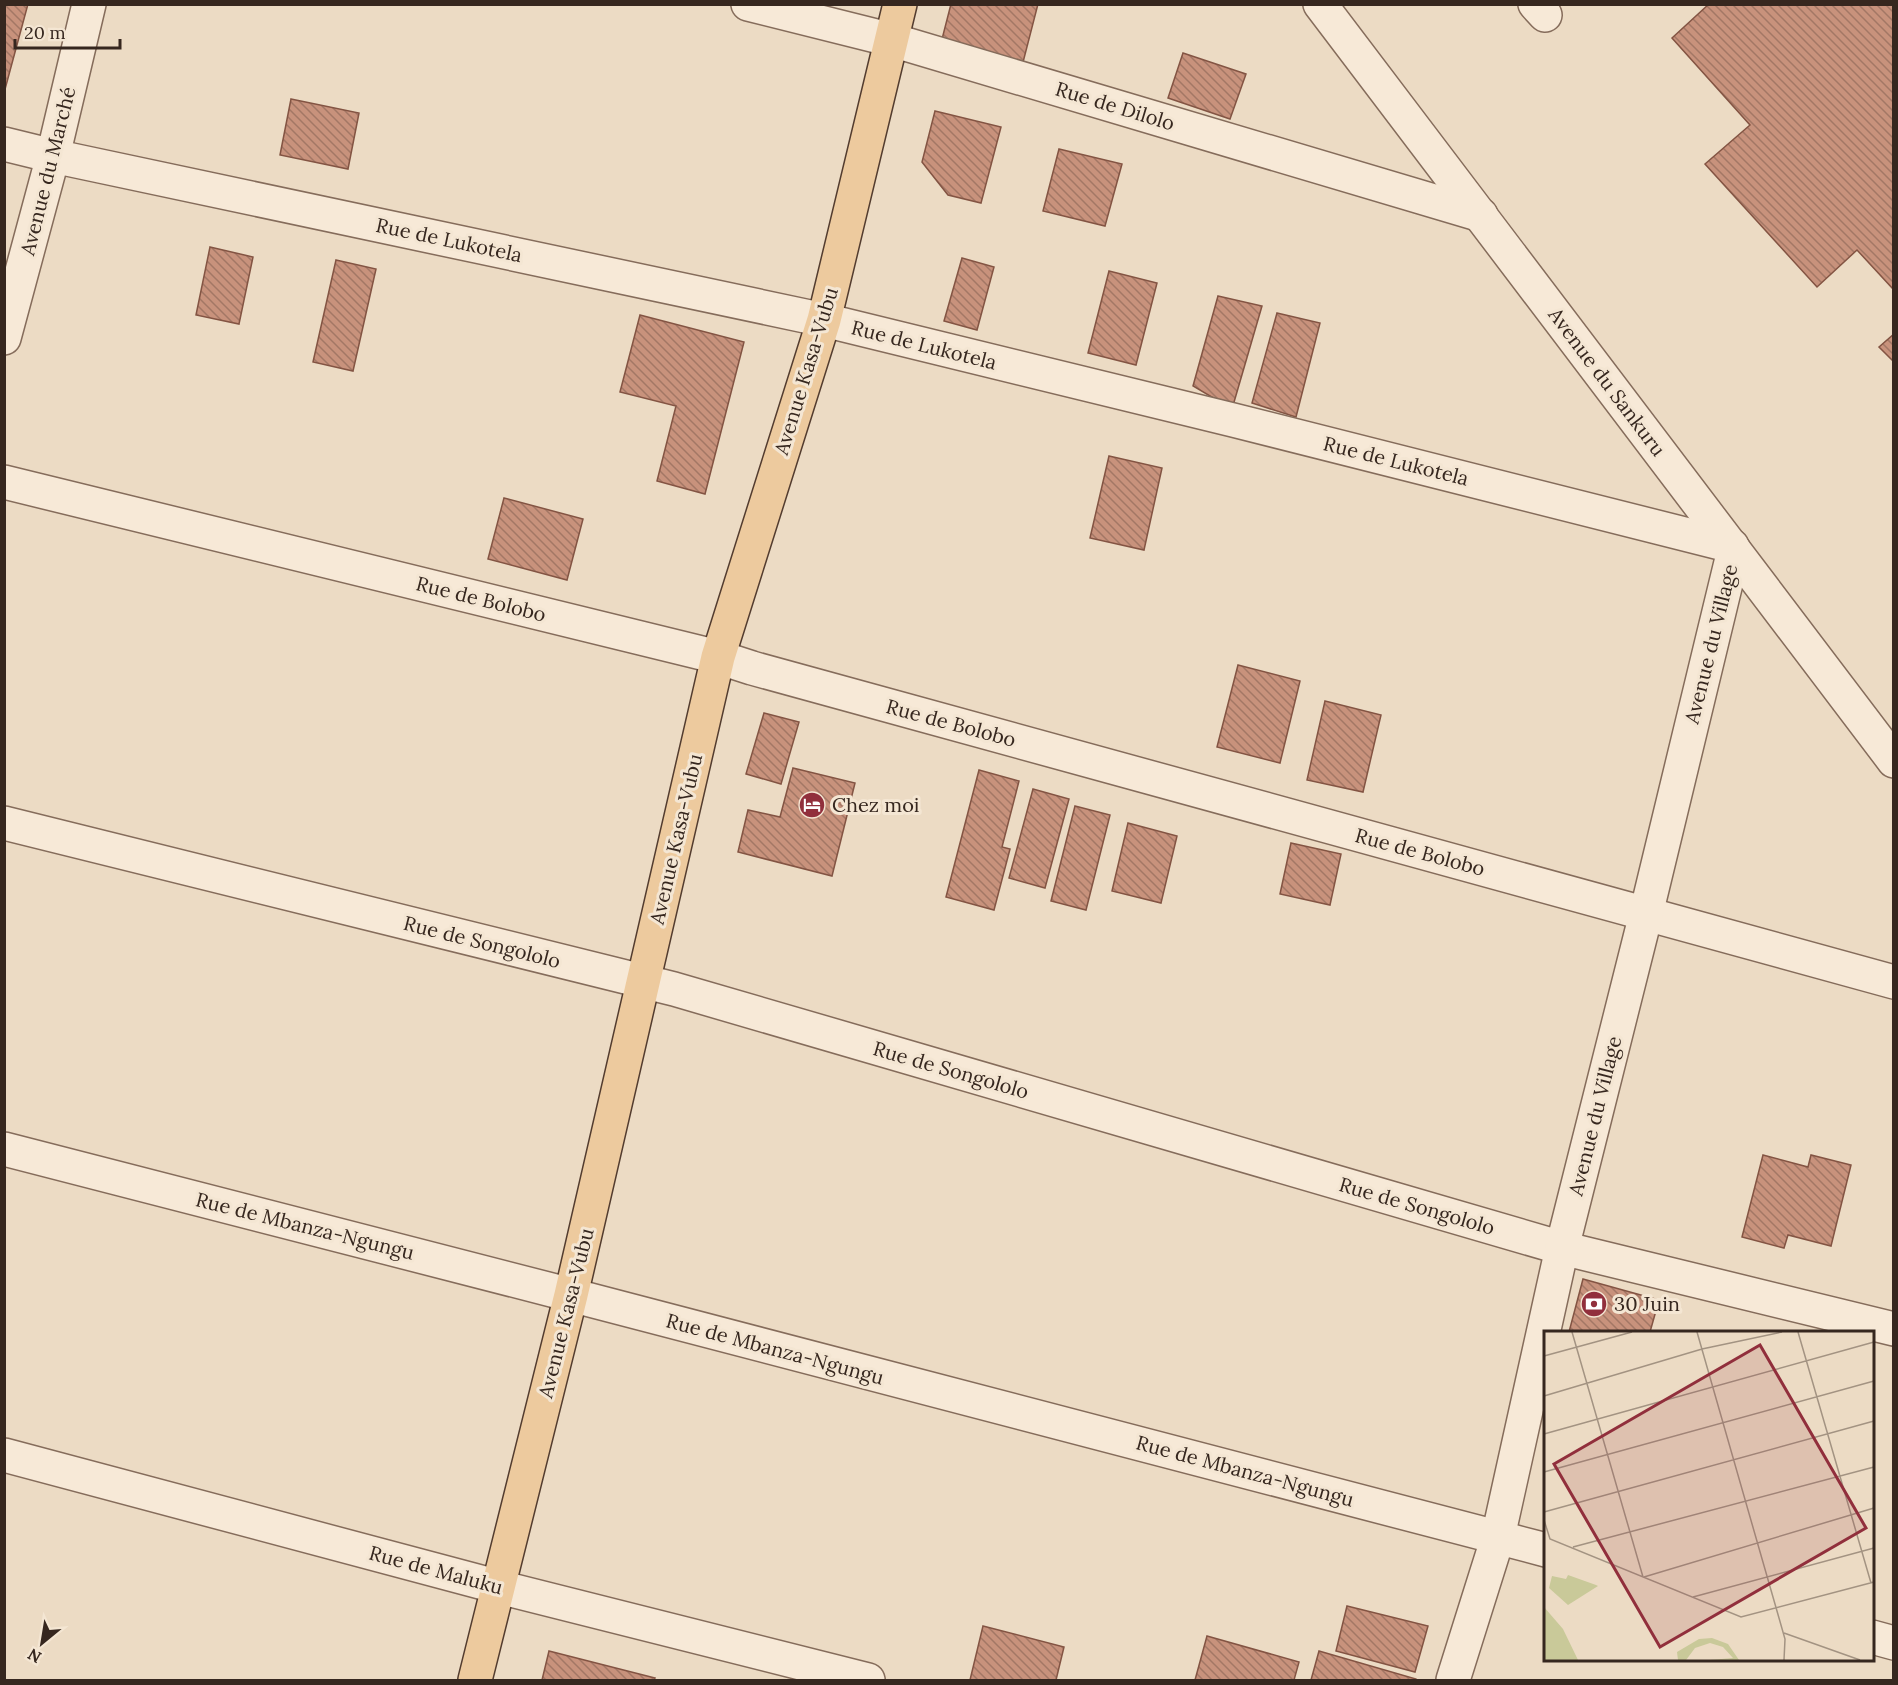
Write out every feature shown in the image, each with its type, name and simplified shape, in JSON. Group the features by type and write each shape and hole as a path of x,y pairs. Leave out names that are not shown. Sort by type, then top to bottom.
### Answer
{"main road":[{"name":"Avenue Kasa-Vubu","path":"475,1680 571,1295 718,657 824,320 900,4"}],"street":[{"name":"Avenue du Marché","path":"4,338 53,156 89,4"},
{"name":"Rue de Dilolo","path":"748,4 892,40 1480,215"},
{"name":"Avenue du Sankuru","path":"1320,4 1893,760"},
{"name":"Rue de Lukotela","path":"4,144 824,320 1244,423 1733,548"},
{"name":"Rue de Bolobo","path":"4,482 718,657 1893,982"},
{"name":"Avenue du Village","path":"1452,1680 1498,1537 1562,1248 1646,914 1733,548"},
{"name":"Rue de Songololo","path":"4,823 674,989 1562,1248 1893,1329"},
{"name":"Rue de Mbanza-Ngungu","path":"4,1149 1544,1550"},
{"name":"Rue de Maluku","path":"4,1455 499,1587 868,1680"},
{"path":"1874,1638 1893,1643"}],"building":[{"path":"4,4 28,4 4,93"},
{"path":"951,4 1038,4 1021,70 940,47"},
{"path":"1709,4 1894,4 1894,290 1857,250 1817,287 1705,164 1750,125 1672,38"},
{"path":"1183,53 1246,74 1230,119 1168,98"},
{"path":"291,99 359,113 348,169 280,155"},
{"path":"935,111 1001,127 981,203 948,195 922,162"},
{"path":"1059,149 1122,164 1105,226 1043,211"},
{"path":"210,247 253,257 239,324 196,315"},
{"path":"962,258 994,267 977,330 944,321"},
{"path":"336,260 376,269 353,371 313,362"},
{"path":"1109,271 1157,283 1136,365 1088,353"},
{"path":"1218,296 1262,306 1232,409 1193,386"},
{"path":"1277,313 1320,323 1296,417 1252,403"},
{"path":"640,315 744,342 705,494 657,481 676,406 620,392"},
{"path":"1894,334 1894,362 1879,347"},
{"path":"1109,456 1162,468 1144,550 1090,538"},
{"path":"504,498 583,519 567,580 488,559"},
{"path":"1238,665 1300,681 1280,763 1217,747"},
{"path":"1325,701 1381,715 1363,792 1307,780"},
{"path":"764,713 799,722 781,784 746,774"},
{"path":"793,768 855,783 832,876 738,852 748,810 780,817"},
{"path":"979,770 1019,781 1002,847 1010,849 994,910 946,897"},
{"path":"1033,789 1069,799 1045,888 1009,878"},
{"path":"1075,806 1110,815 1086,910 1051,901"},
{"path":"1128,823 1177,836 1161,903 1112,891"},
{"path":"1291,843 1341,854 1330,905 1280,894"},
{"path":"1763,1155 1808,1167 1811,1155 1851,1165 1831,1246 1788,1235 1784,1248 1742,1237"},
{"path":"1583,1279 1659,1300 1650,1331 1569,1331"},
{"path":"1347,1606 1428,1626 1415,1672 1336,1651"},
{"path":"983,1626 1064,1647 1056,1680 970,1680"},
{"path":"1207,1636 1299,1662 1294,1680 1195,1680"},
{"path":"549,1651 655,1678 654,1680 542,1680"},
{"path":"1319,1651 1416,1679 1416,1680 1311,1680"}],"place":[{"name":"Chez moi","path":"812,805"},
{"name":"30 Juin","path":"1594,1304"}]}
